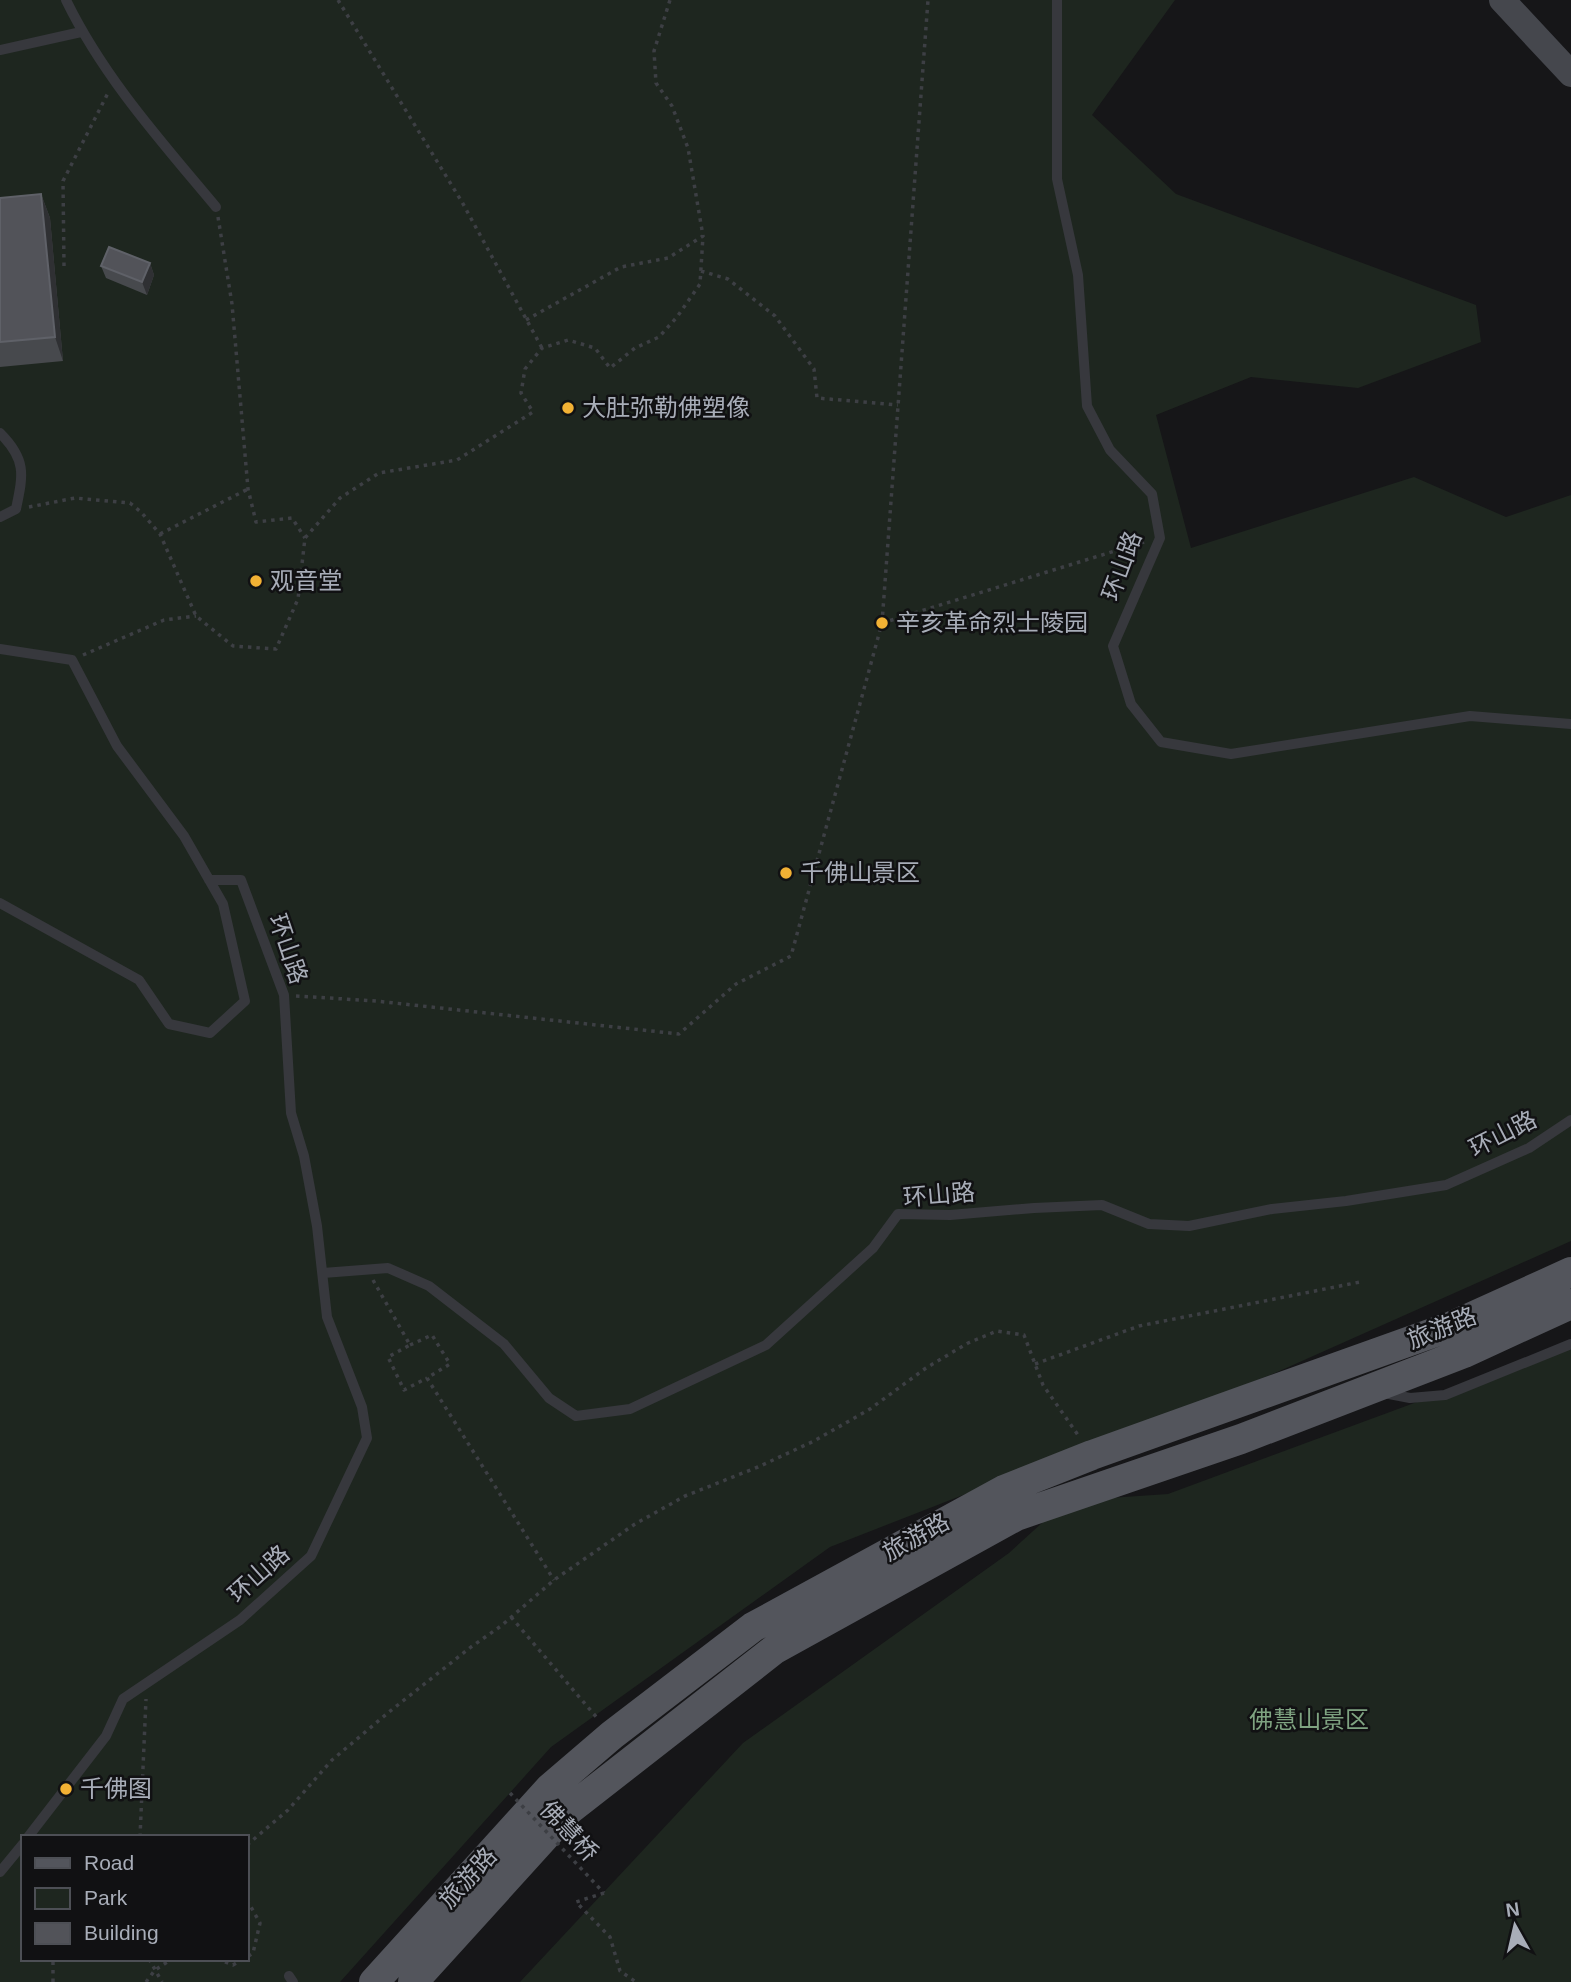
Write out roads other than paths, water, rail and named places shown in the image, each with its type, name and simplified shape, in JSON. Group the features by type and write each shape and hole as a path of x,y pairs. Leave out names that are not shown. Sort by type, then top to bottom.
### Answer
{"main road":[{"name":"旅游路","path":"374,1982 549,1789 612,1735 753,1627 1004,1490 1092,1455 1452,1326 1571,1272"},
{"name":"旅游路","path":"413,1982 569,1810 775,1649 1016,1516 1241,1439 1464,1353 1571,1304"}],"street":[{"path":"1502,0 1571,74"}],"lane":[{"path":"66,0 81,32 114,82 216,207"},
{"name":"环山路","path":"1057,0 1058,179 1079,275 1087,406 1111,450 1152,494 1160,538 1113,646 1131,704 1161,742 1231,754 1470,716 1571,724"},
{"path":"0,50 81,32"},
{"path":"0,433 12,445 24,473 16,509 0,517"},
{"path":"0,649 72,660 117,746 184,836 223,904 245,1001 210,1033 169,1024 139,980 0,903"},
{"name":"环山路","path":"30,1835 106,1736 123,1699 240,1620 311,1556 367,1438 362,1406 327,1317 323,1273 304,1156 291,1113 284,995 241,880 209,880"},
{"name":"环山路","path":"323,1273 388,1269 429,1286 504,1345 549,1398 576,1416 630,1409 766,1345 873,1248 898,1214 950,1215 1102,1205 1149,1224 1189,1226 1272,1209 1346,1201 1446,1185 1529,1148 1571,1120"},
{"path":"1366,1391 1410,1398 1445,1395 1571,1345"},
{"path":"0,1872 21,1846"}],"place":[{"name":"大肚弥勒佛塑像","path":"568,408"},
{"name":"观音堂","path":"256,581"},
{"name":"辛亥革命烈士陵园","path":"882,623"},
{"name":"千佛山景区","path":"786,873"},
{"name":"千佛图","path":"66,1789"}],"park label":[{"name":"佛慧山景区","path":"1309,1720"}]}
